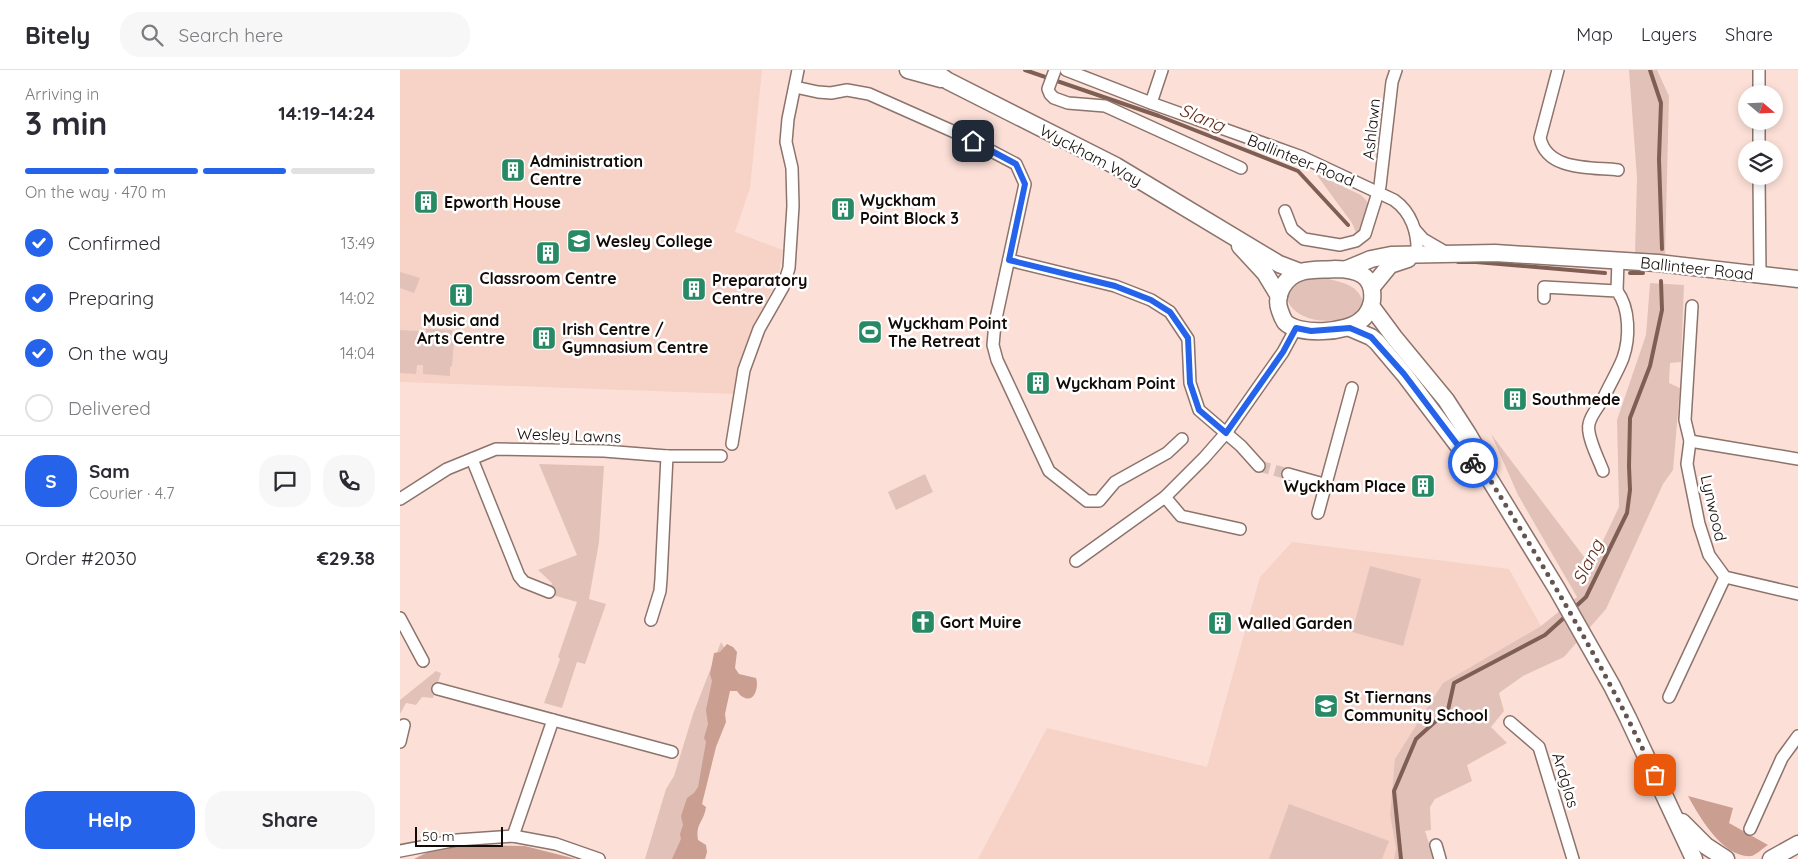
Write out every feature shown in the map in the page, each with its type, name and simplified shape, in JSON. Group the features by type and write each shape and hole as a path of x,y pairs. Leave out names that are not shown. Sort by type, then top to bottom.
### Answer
{"main road":[{"name":"Wyckham Way","path":"908,70 948,81"},
{"name":"Wyckham Way","path":"932,70 948,81 1116,166 1279,264 1300,272"},
{"name":"Wyckham Way","path":"1230,235 1265,273 1279,296"},
{"name":"Ballinteer Road","path":"1347,269 1380,256 1416,253 1495,253 1618,260 1798,279"},
{"name":"Ballinteer Road","path":"1372,287 1390,265 1416,253"},
{"path":"1350,328 1362,320 1371,306 1372,287 1362,275 1347,269 1335,268 1300,272 1281,289 1278,303 1281,314 1286,322 1296,328 1311,331 1350,328 1371,337 1377,342 1404,374 1463,452 1487,475"},
{"path":"1371,306 1446,400 1468,434 1479,453 1487,475 1557,589 1628,718 1694,859"},
{"path":"1671,812 1706,846 1726,859"},
{"path":"1686,841 1702,859"},
{"path":"1771,859 1798,844"}],"street":[{"path":"732,444 744,370 759,329 783,287 789,268 793,206 792,168 786,142 788,119 798,70"},
{"name":"Ballinteer Road","path":"1066,70 1151,103 1302,157 1400,204 1410,217 1414,230 1416,253"},
{"path":"1151,103 1162,70"},
{"name":"Ashlawn","path":"1285,211 1292,230 1304,239 1340,245 1356,241 1366,234 1378,193 1392,82 1396,70"},
{"path":"1558,70 1540,138 1542,146 1552,159 1564,163 1618,170"},
{"path":"1759,70 1759,85"},
{"path":"1052,76 1048,89 1054,98 1068,103 1105,106 1241,168"},
{"path":"795,87 818,92 831,93 847,90 869,94 959,134 1016,164 1025,184 995,323 993,345 997,360 1049,470 1087,501 1099,501 1115,482 1167,453 1182,439"},
{"path":"1759,185 1760,274"},
{"path":"1414,230 1423,239 1447,253"},
{"path":"1009,260 1115,286 1151,300 1170,312 1188,338 1190,383 1199,410 1226,433 1259,466"},
{"path":"1603,472 1588,431 1589,423 1604,398 1623,358 1627,334 1625,308 1622,298 1617,291 1618,260"},
{"path":"1544,298 1544,287 1617,291"},
{"name":"Lynwood","path":"1692,306 1684,420 1690,441 1687,464 1699,524 1709,555 1725,576"},
{"path":"1076,560 1165,497 1204,458 1226,433 1283,352 1296,328"},
{"path":"1318,513 1352,388"},
{"path":"1690,441 1798,459"},
{"name":"Wesley Lawns","path":"400,499 447,469 496,449 604,451 667,456 721,456"},
{"path":"651,620 661,585 667,456"},
{"path":"472,459 519,576 524,582 549,592"},
{"path":"1288,474 1326,484"},
{"path":"1165,497 1181,516 1240,529"},
{"path":"1670,697 1725,576 1798,594"},
{"path":"400,618 423,661"},
{"path":"438,689 672,752"},
{"path":"513,836 553,720"},
{"name":"Ardglas","path":"1510,722 1539,747 1573,859"},
{"path":"400,742 404,725"},
{"path":"1750,829 1782,758 1798,736"},
{"path":"400,851 457,840 513,836 556,844 599,859"},
{"path":"1436,845 1440,859"}],"shaded area":[{"name":"Wesley College","path":"400,70 762,70 750,188 735,232 783,250 778,278 753,326 736,394 400,382"},
{"path":"1629,70 1657,70 1669,96 1665,257 1635,253 1637,178"},
{"path":"1316,174 1361,195 1367,201 1364,224 1357,235 1352,223"},
{"path":"400,272 420,278 414,293 400,288"},
{"path":"1329,279 1354,288 1357,291 1363,301 1357,313 1339,320 1329,321 1309,318 1292,308 1287,300 1293,287 1298,283 1309,280"},
{"path":"1650,283 1684,285 1681,362 1670,363 1669,383 1680,388 1673,470 1663,484 1606,609 1564,657 1523,676 1499,693 1504,711 1491,727 1507,743 1467,765 1472,781 1435,799 1430,807 1431,830 1425,831 1434,859 1394,859 1396,848 1390,815 1395,759 1443,683 1541,626 1577,597 1518,495 1491,434 1591,566 1619,507 1617,420 1646,335"},
{"path":"426,329 452,330 452,339 454,340 450,376 423,374 423,365 417,365 416,374 400,373 400,330 419,331 419,338 425,338"},
{"path":"539,464 604,466 599,542 589,599 606,604 585,664 577,662 562,708 544,703 560,659 558,657 577,602 549,594 552,583 538,570 577,555"},
{"path":"925,474 933,492 896,510 888,492"},
{"name":"St Tiernans Community School","path":"1292,542 1509,569 1541,626 1443,683 1390,815 1396,848 1394,859 978,859 1047,728 1207,767 1260,577"},
{"path":"1370,566 1421,579 1403,646 1352,632"},
{"path":"721,642 725,649 686,859 645,859 666,789 674,776 693,714"},
{"path":"727,644 737,652 735,668 739,674 756,678 755,693 751,698 747,699 737,691 730,691 725,714 726,722 716,747 702,804 706,807 705,812 697,835 698,840 706,845 705,859 672,859 681,839 680,834 683,825 681,816 687,798 698,787 706,742 704,738 708,724 706,710 712,681 710,674 714,653 720,652"},
{"path":"436,671 441,673 433,698 422,697 416,705 406,703 400,714 400,700"},
{"path":"1688,796 1733,808 1729,823 1768,845 1752,856 1741,855 1731,851 1705,825"},
{"path":"1289,804 1389,841 1382,859 1269,859"},
{"path":"457,845 525,846 576,859 414,859 432,850"}],"waterway":[{"name":"Slang","path":"1025,70 1159,116 1298,171 1348,225"},
{"path":"1650,70 1661,103 1659,159 1662,249"},
{"name":"Slang","path":"1458,262 1605,273"},
{"name":"Slang","path":"1630,273 1643,273"},
{"name":"Slang","path":"1573,609 1586,597 1627,513 1630,490 1630,418 1650,366 1662,310 1661,281"},
{"name":"Slang","path":"1401,859 1394,791 1416,739 1448,710 1454,683 1545,635 1566,616"}],"tunnel":[{"path":"1259,466 1288,474"}],"way so far":[{"path":"1473,463 1487,475 1557,589 1612,686 1655,775"}],"place":[{"name":"Administration Centre","path":"513,170"},
{"name":"Epworth House","path":"426,202"},
{"name":"Wyckham Point Block 3","path":"843,209"},
{"name":"Wesley College","path":"579,241"},
{"name":"Classroom Centre","path":"548,253"},
{"name":"Preparatory Centre","path":"694,289"},
{"name":"Music and Arts Centre","path":"461,295"},
{"name":"Wyckham Point The Retreat","path":"870,332"},
{"name":"Irish Centre / Gymnasium Centre","path":"544,338"},
{"name":"Wyckham Point","path":"1038,383"},
{"name":"Southmede","path":"1515,399"},
{"name":"Wyckham Place","path":"1423,486"},
{"name":"Gort Muire","path":"923,622"},
{"name":"Walled Garden","path":"1220,623"},
{"name":"St Tiernans Community School","path":"1326,706"}],"route":[{"path":"973,141 1016,164 1025,184 1009,260 1115,286 1151,300 1170,312 1188,338 1190,383 1199,410 1226,433 1283,352 1296,328 1311,331 1350,328 1371,337 1377,342 1473,463"}]}
